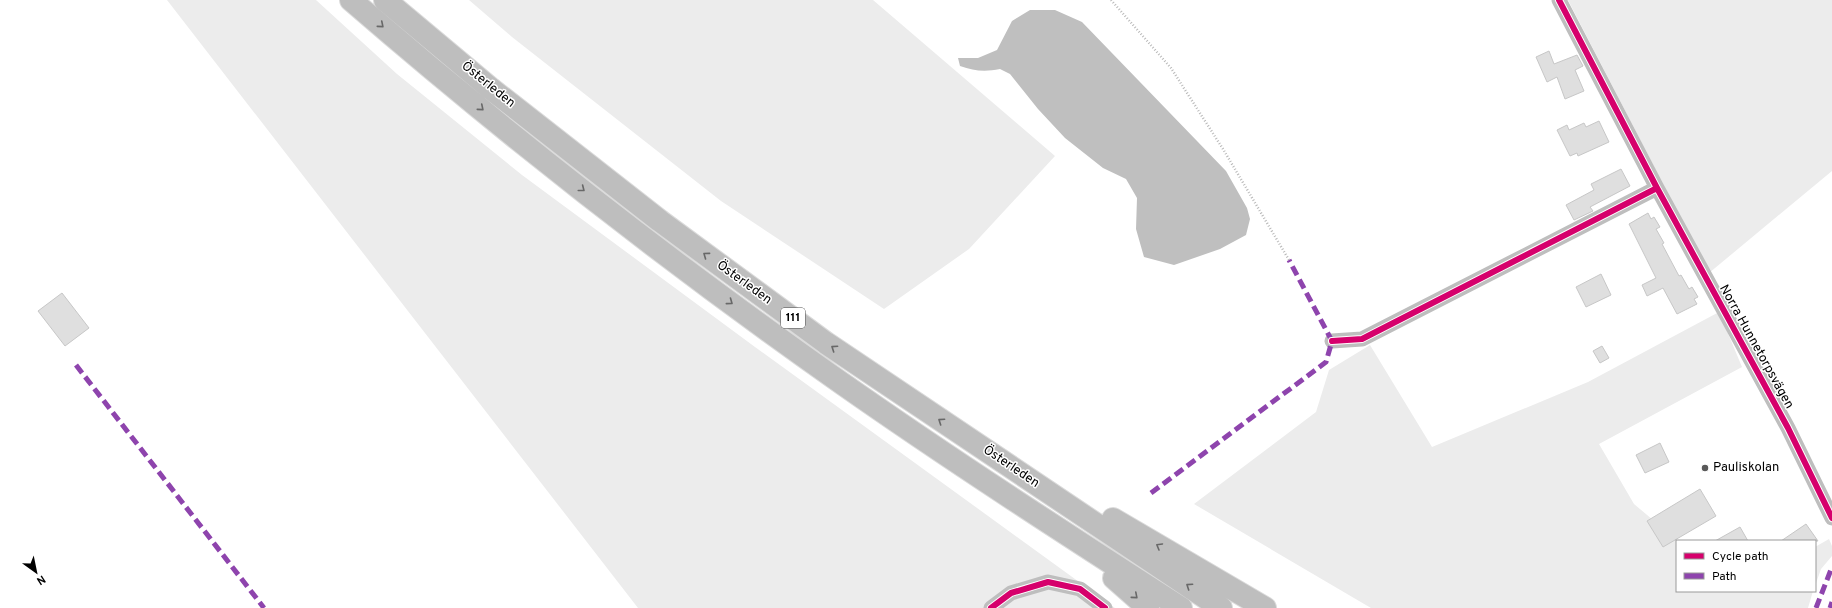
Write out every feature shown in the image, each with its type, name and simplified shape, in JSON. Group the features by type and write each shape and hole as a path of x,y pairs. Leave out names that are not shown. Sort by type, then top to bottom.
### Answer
{"main road":[{"name":"Österleden","path":"351,0 536,154 711,288 841,382 1052,525 1181,608"},
{"name":"Österleden","path":"385,0 490,88 660,221 826,343 1221,608"},
{"path":"963,435 1065,491 1265,608"},
{"path":"1052,525 1148,608"}],"street":[{"name":"Norra Hunnetorpsvägen","path":"1559,0 1657,188 1788,428 1832,518"},
{"path":"1332,341 1362,339 1657,188"},
{"path":"991,608 1011,593 1048,582 1080,589 1106,608"}],"path":[{"path":"1111,0 1171,68 1223,149 1289,260"}],"shaded area":[{"path":"167,0 316,0 397,74 522,175 755,347 1115,608 638,608"},
{"path":"469,0 873,0 1055,156 969,249 884,309 721,201 512,37"},
{"path":"1568,0 1832,0 1832,171 1709,273"},
{"path":"1030,10 1055,10 1082,22 1226,171 1247,208 1250,219 1246,235 1220,249 1174,265 1144,257 1136,229 1137,198 1126,179 1103,168 1065,138 1038,109 1010,74 1000,69 980,70 960,66 958,58 978,58 997,50 1012,21"},
{"path":"1719,312 1742,367 1599,444 1634,504 1677,540 1676,592 1813,592 1808,608 1371,608 1194,504 1316,412 1329,370 1370,345 1432,447 1588,382"},
{"path":"1829,539 1832,546 1832,556 1821,569 1816,583 1816,546"}],"building":[{"path":"1549,51 1554,64 1577,55 1583,66 1575,70 1584,91 1565,99 1557,77 1547,82 1536,57"},
{"path":"1599,121 1609,142 1578,156 1577,153 1570,156 1557,130 1567,125 1569,130 1584,123 1586,127"},
{"path":"1621,169 1630,186 1590,207 1593,211 1574,220 1566,205 1594,190 1591,184"},
{"path":"1648,213 1651,219 1654,217 1660,227 1656,229 1664,243 1662,244 1679,276 1681,275 1689,289 1692,287 1698,297 1694,299 1697,304 1677,314 1663,288 1647,296 1642,285 1656,278 1629,224"},
{"path":"1601,274 1611,295 1586,307 1576,287"},
{"path":"62,293 89,328 65,346 38,311"},
{"path":"1602,346 1609,358 1600,363 1593,351"},
{"path":"1660,443 1669,462 1645,473 1636,455"},
{"path":"1700,489 1716,516 1663,547 1647,521"},
{"path":"1806,524 1818,541 1816,540 1782,540"},
{"path":"1740,527 1747,540 1717,540"}],"marked path":[{"path":"1151,493 1326,362 1332,341 1289,260"},
{"path":"76,365 264,608"},
{"path":"1816,608 1832,567"},
{"path":"1830,608 1832,602"}],"cycle path":[{"path":"1559,0 1657,188 1788,428 1832,518"},
{"path":"1332,341 1362,339 1657,188"},
{"path":"991,608 1011,593 1048,582 1080,589 1105,608"}],"place":[{"name":"Pauliskolan","path":"1705,468"}]}
